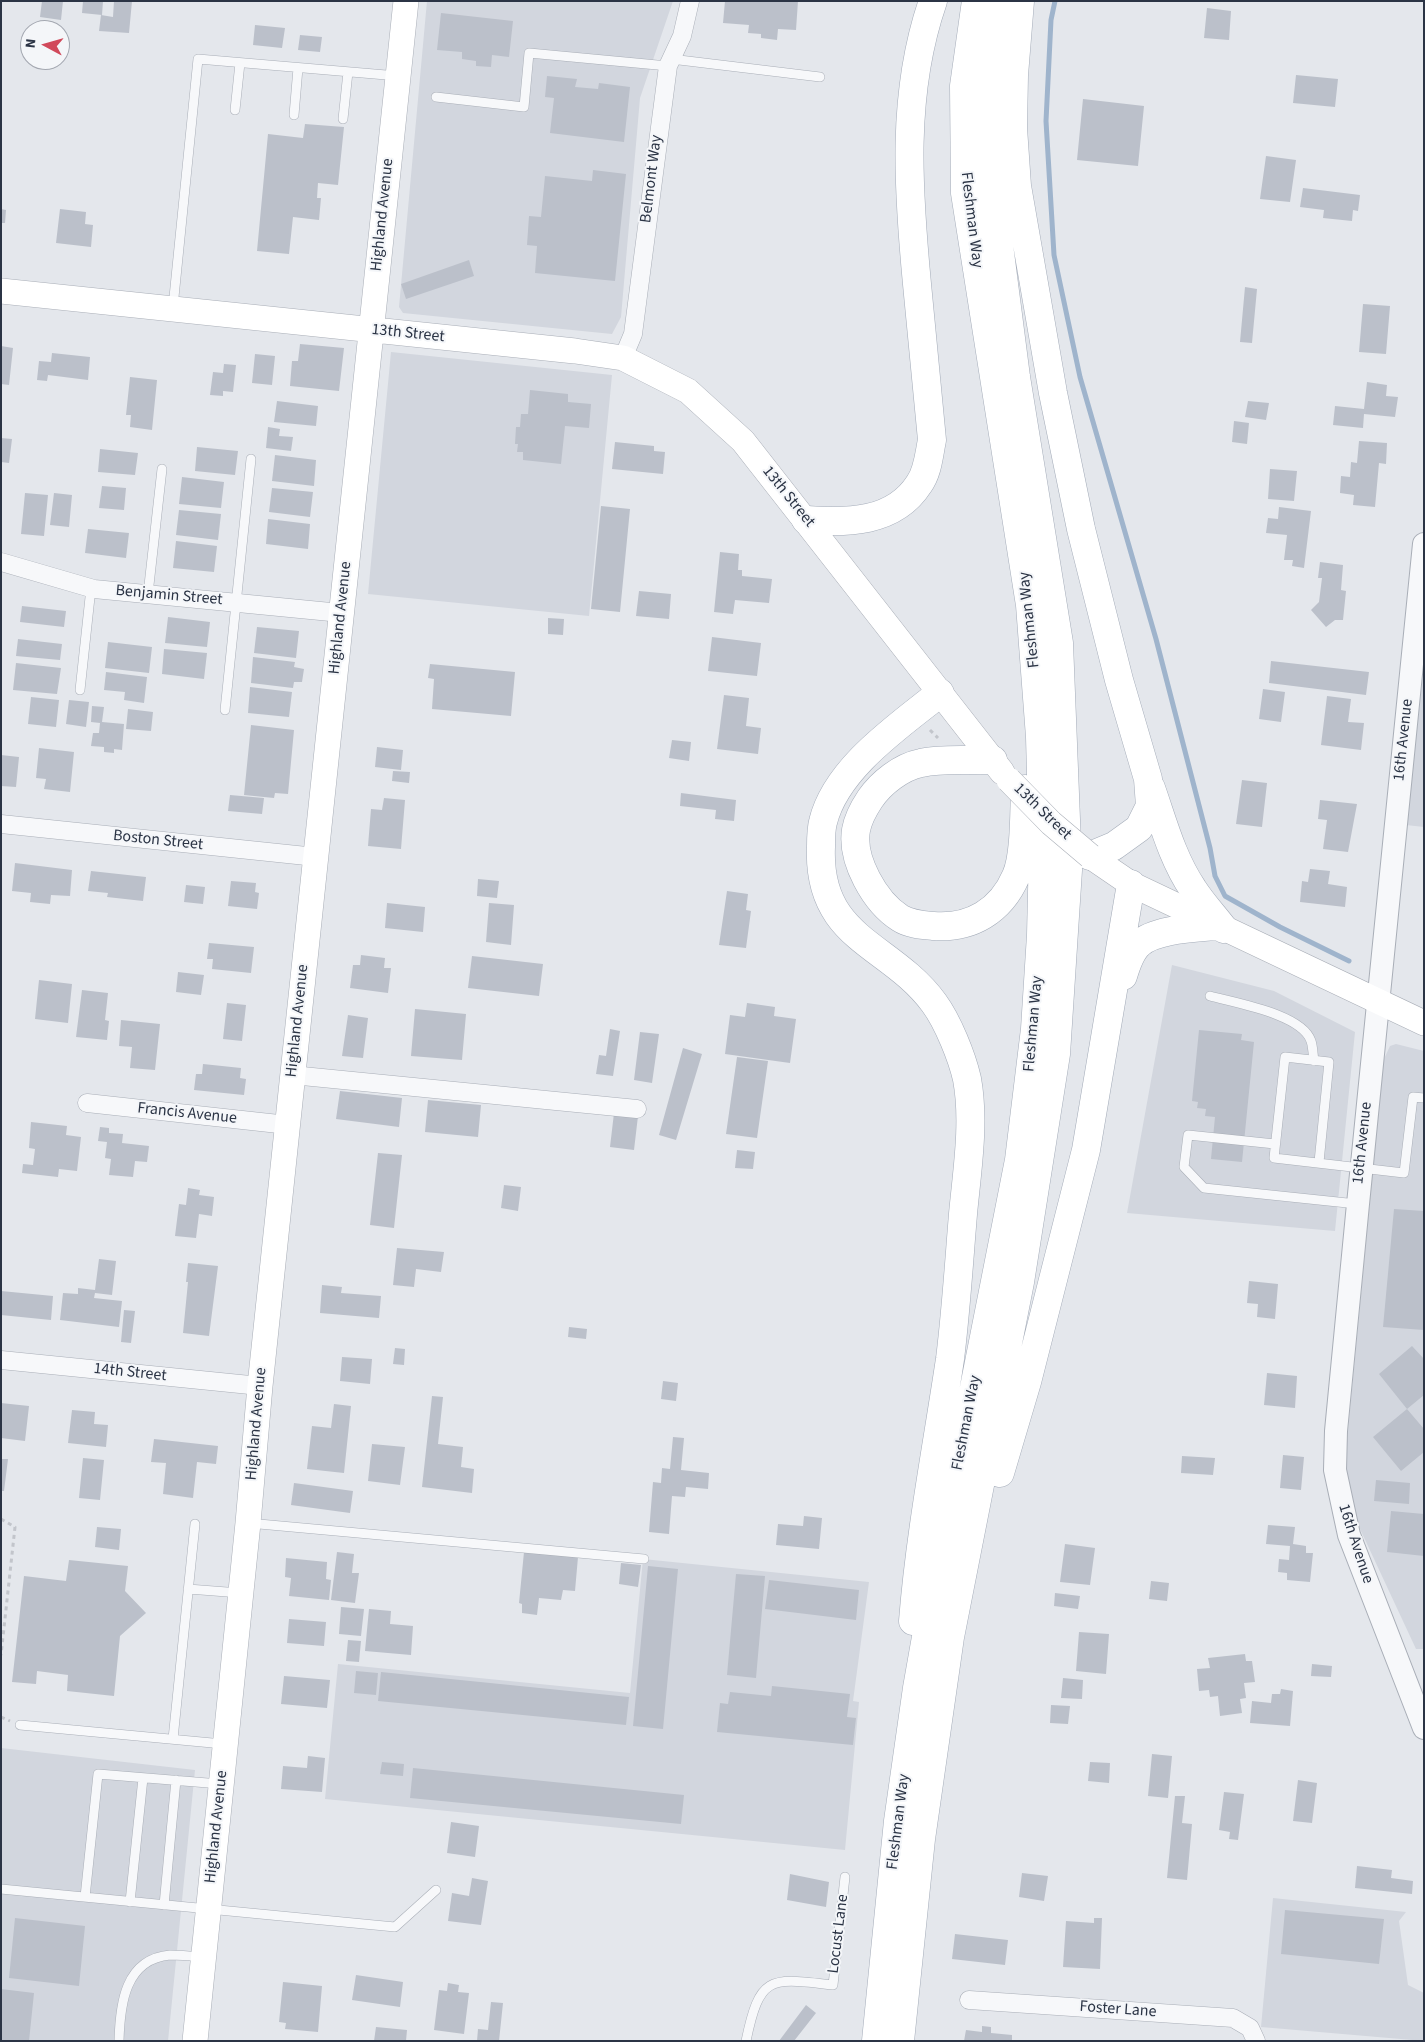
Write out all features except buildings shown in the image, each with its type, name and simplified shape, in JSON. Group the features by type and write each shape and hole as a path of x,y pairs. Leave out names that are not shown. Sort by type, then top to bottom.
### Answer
{"main road":[{"name":"Highland Avenue","path":"195,2041 292,1075 406,1"},
{"path":"806,520 835,522 868,519 891,511 919,484 927,466 932,440 914,248 909,172 909,120 914,73 922,31 933,1"},
{"name":"Fleshman Way","path":"876,2041 898,1821 917,1688 937,1575 1019,1160 1035,1029 1043,849 1040,737 1030,605 965,193 964,86 976,1"},
{"name":"Fleshman Way","path":"900,2041 921,1839 950,1637 1020,1282 1048,1112 1057,1046 1068,870 1059,643 1016,377 986,144 991,64 1000,1"},
{"path":"1020,1 1014,75 1017,186 1053,393 1093,584 1148,778 1172,850 1193,890 1220,928"},
{"name":"13th Street","path":"1,291 623,358 688,391 743,441 1001,770 1051,823 1090,856 1130,884 1424,1023"},
{"path":"1001,770 921,763 903,769 878,788 863,810 856,831 863,870 873,891 886,907 901,919 922,925 962,925 984,916 1003,899 1017,874 1023,834 1028,749 1030,605"},
{"path":"898,1821 918,1558 950,1355 968,1149 967,1080 959,1054 934,1003 894,964 862,940 846,925 825,892 820,872 823,822 841,784 874,745 940,693"},
{"path":"1090,856 1114,846 1139,828 1150,806 1148,778"},
{"path":"950,1637 1027,1382 1086,1150 1130,884"},
{"path":"1104,1042 1126,965 1138,944 1152,937 1170,932 1220,928"}],"street":[{"name":"Belmont Way","path":"623,358 633,334 669,62 682,36 690,1"},
{"name":"16th Avenue","path":"1424,544 1361,1166 1336,1431 1335,1470 1349,1535 1424,1728"},
{"name":"Benjamin Street","path":"1,562 90,588 341,613"},
{"name":"Boston Street","path":"1,824 316,857"},
{"path":"292,1075 637,1109"},
{"name":"Francis Avenue","path":"87,1103 288,1125"},
{"name":"14th Street","path":"1,1360 260,1386"},
{"name":"Foster Lane","path":"969,2000 1233,2018 1250,2028 1256,2041"}],"lane":[{"path":"436,97 524,107 529,53 669,62 820,77"},
{"path":"173,309 198,59 398,76"},
{"path":"235,110 240,63"},
{"path":"294,115 298,68"},
{"path":"344,119 348,72"},
{"path":"225,710 251,459"},
{"path":"148,594 162,469"},
{"path":"80,690 90,588"},
{"path":"1210,996 1274,1014 1294,1022 1311,1040 1314,1061"},
{"path":"1319,1162 1329,1062 1285,1057 1274,1158 1361,1166 1404,1173 1413,1097 1424,1098"},
{"path":"1275,1144 1188,1135 1184,1167 1204,1188 1358,1204"},
{"path":"248,1523 644,1559"},
{"path":"173,1740 195,1524"},
{"path":"188,1589 241,1593"},
{"path":"20,1725 225,1744"},
{"path":"85,1897 98,1774 221,1784"},
{"path":"130,1902 143,1778"},
{"path":"164,1905 176,1780"},
{"name":"Locust Lane","path":"746,2041 753,2009 763,1990 783,1980 833,1985 845,1877"},
{"path":"1,1889 395,1927 436,1890"},
{"path":"119,2041 120,2016 129,1979 142,1964 169,1955 204,1957"}],"path":[{"path":"1,1519 15,1527 1,1655"}],"shaded area":[{"path":"427,1 673,1 640,98 621,317 612,334 403,313 399,307"},
{"path":"391,352 612,375 589,616 368,594"},
{"path":"1424,665 1424,827 1406,825"},
{"path":"1172,965 1274,991 1355,1032 1335,1231 1127,1213"},
{"path":"1396,1044 1424,1051 1424,1649 1416,1649 1347,1501 1347,1442 1383,1061 1390,1046"},
{"path":"643,1559 869,1582 853,1701 859,1702 845,1850 325,1799 338,1664 630,1693"},
{"path":"1,1748 195,1770 168,2041 1,2041"},
{"path":"1273,1898 1406,1912 1399,1921 1408,1985 1424,1993 1424,2041 1261,2027"}],"waterway":[{"path":"1055,1 1051,20 1046,121 1054,255 1080,377 1156,639 1210,848 1215,876 1225,896 1280,927 1349,961"}]}
